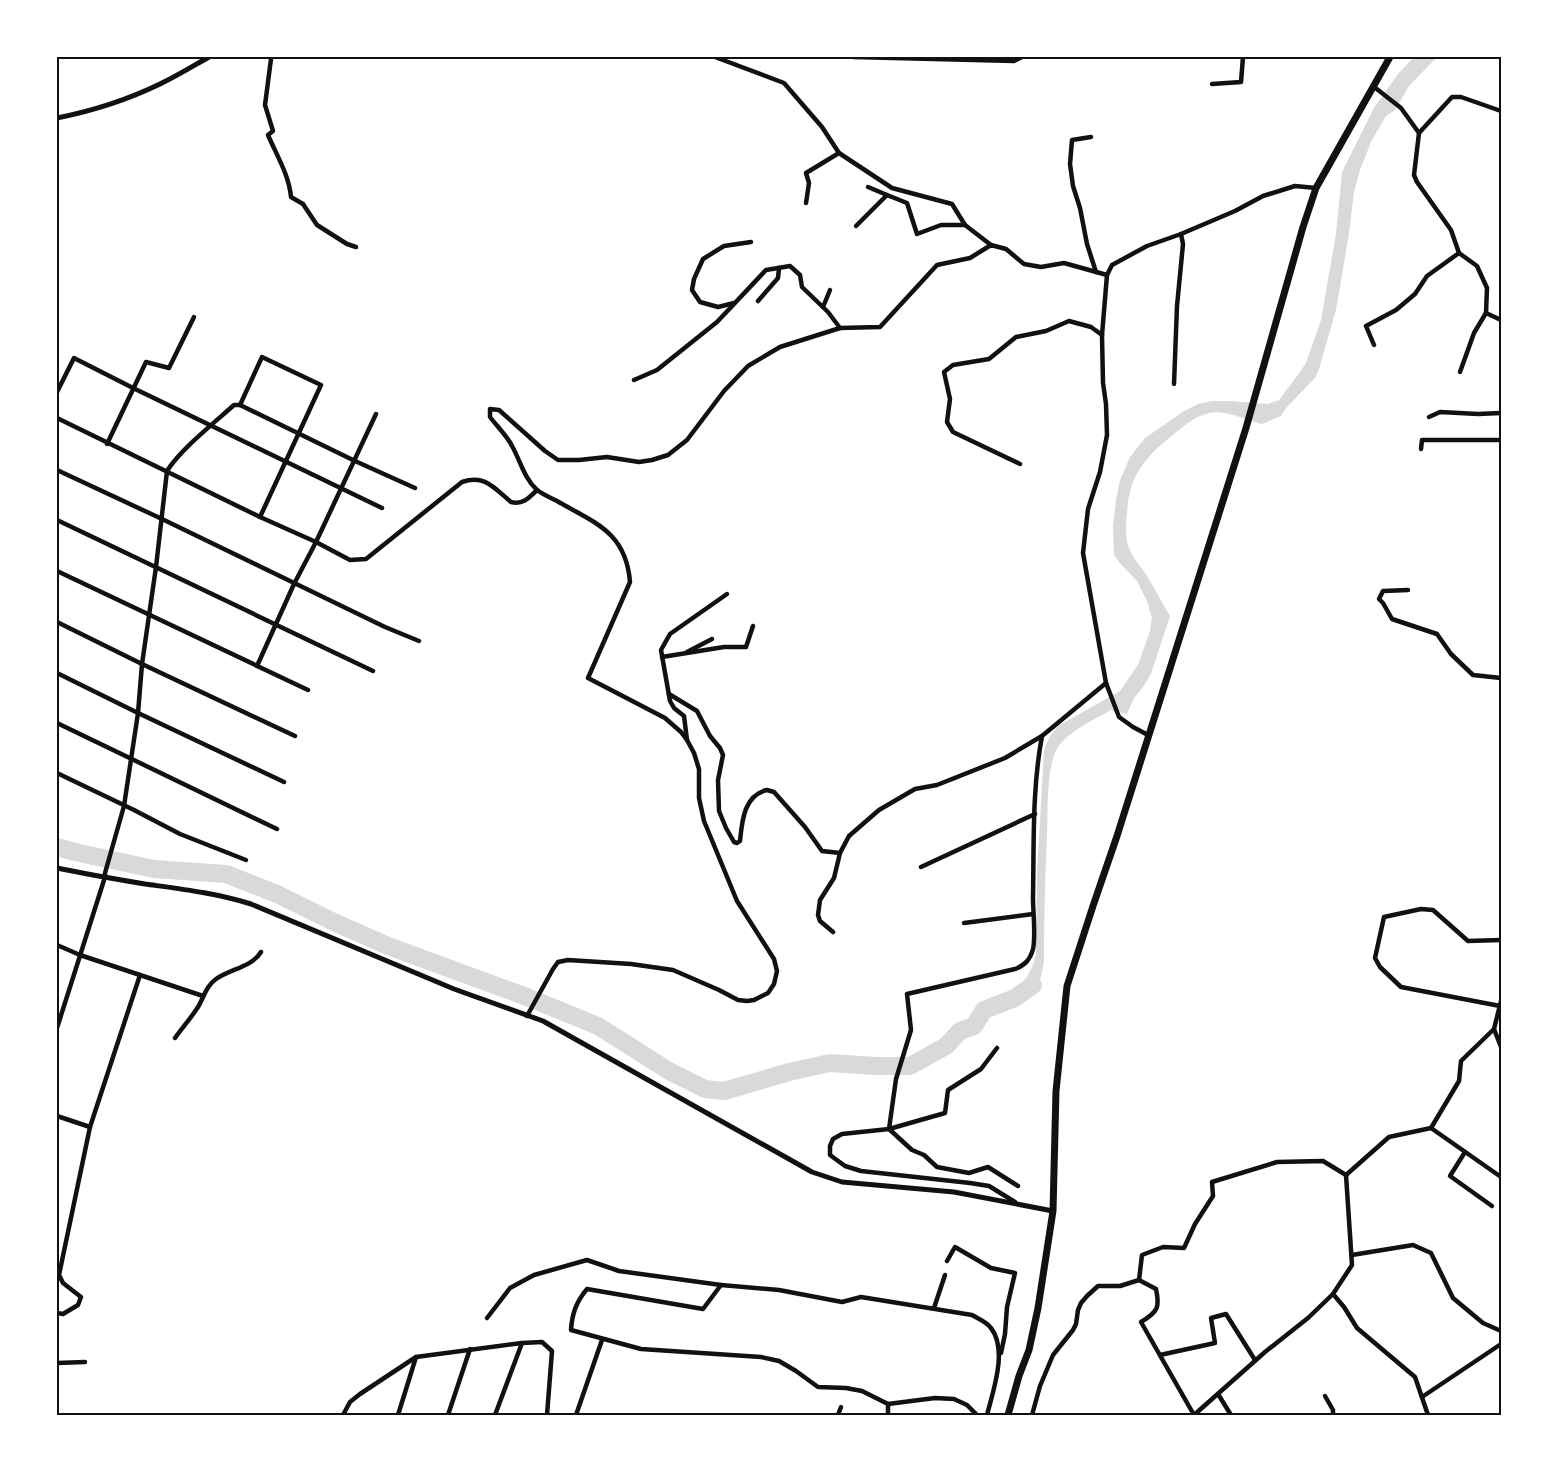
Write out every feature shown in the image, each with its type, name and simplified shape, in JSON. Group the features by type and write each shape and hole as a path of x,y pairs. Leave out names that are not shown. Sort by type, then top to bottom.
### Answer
{"highway":[{"path":"1008,1415 1029,1350 1053,1211 1056,1091 1067,986 1246,428 1316,188 1389,57"}],"street":[{"path":"57,118 96,109 126,98 160,84 209,57"},
{"path":"270,57 265,105 273,131 268,135 284,168 291,197 303,204 317,225 347,244 356,247"},
{"path":"715,57 784,83 822,127 839,153 892,188 952,204 964,225 992,246 1006,249 1024,264 1041,267 1064,263 1107,275"},
{"path":"853,57 1014,61 1022,57"},
{"path":"1212,84 1241,82 1243,57"},
{"path":"1373,86 1401,108 1419,133"},
{"path":"1460,372 1474,333 1486,313 1487,288 1478,266 1459,253 1451,230 1417,182 1414,175 1419,133 1452,97 1461,97 1501,111"},
{"path":"1091,137 1072,140 1070,164 1073,186 1096,272"},
{"path":"806,203 809,183 806,173 839,153"},
{"path":"1148,735 1133,728 1119,717 1106,683 1083,553 1088,509 1100,472 1107,435 1106,404 1102,383 1102,335 1107,275 1112,266 1147,246 1235,211 1263,196 1295,186 1316,188"},
{"path":"868,187 907,203 917,234 942,225 964,225"},
{"path":"855,226 887,195"},
{"path":"1174,384 1177,306 1183,244 1181,234"},
{"path":"734,303 718,307 700,302 692,290 694,279 704,259 724,246 751,242"},
{"path":"527,1016 558,962 568,960 631,964 673,970 738,1000 747,1001 768,993 774,984 777,970 774,959 737,901 704,821 699,798 699,769 687,740 665,718 588,678 630,582 621,548 613,536 594,522 537,490 521,468 512,444 490,417 490,409 500,410 558,460 607,457 639,462 668,455 687,440 724,391 747,366 780,346 840,328 880,327 937,265 970,258 992,246"},
{"path":"1374,345 1366,326 1396,310 1415,294 1427,276 1459,253"},
{"path":"634,380 657,370 717,322 766,270 790,266 800,275 802,287 823,307 840,328"},
{"path":"758,301 778,278 779,268"},
{"path":"823,307 830,290"},
{"path":"1486,313 1501,320"},
{"path":"107,444 146,362 169,368 194,317"},
{"path":"1020,464 953,432 947,422 950,399 944,372 953,365 989,359 1016,337 1046,331 1069,321 1091,327 1102,335"},
{"path":"240,405 262,357 321,384 260,517"},
{"path":"57,392 74,358 382,508"},
{"path":"57,1028 124,806 168,471 173,463 234,405 240,405 415,488"},
{"path":"1429,417 1440,412 1501,413"},
{"path":"256,666 376,414"},
{"path":"57,418 350,560 366,559 462,482 477,479 485,481 511,502 516,503 528,499 537,490"},
{"path":"1421,449 1422,440 1501,440"},
{"path":"57,470 385,627 419,641"},
{"path":"57,520 373,671"},
{"path":"57,571 308,690"},
{"path":"1408,590 1383,591 1379,599 1392,619 1437,633 1451,654 1473,675 1501,678"},
{"path":"687,740 684,716 674,708 670,701 661,650 669,634 727,594"},
{"path":"57,622 295,736"},
{"path":"746,647 753,626"},
{"path":"685,654 712,639"},
{"path":"662,657 724,647 746,647"},
{"path":"746,647 750,653"},
{"path":"57,673 284,782"},
{"path":"833,932 820,921 818,915 820,900 834,878 840,852 849,836 879,810 915,789 937,785 1005,758 1042,736 1106,683"},
{"path":"669,694 697,711 710,736 720,748 723,755 718,780 719,811 734,842 740,841 742,822 750,800 755,794 767,790 774,792 805,827 822,851 840,852"},
{"path":"57,723 277,829"},
{"path":"889,1129 896,1079 911,1030 907,994 1015,969 1025,964 1030,956 1033,947 1038,758 1042,736"},
{"path":"57,773 180,834 246,860"},
{"path":"921,867 1035,814"},
{"path":"57,868 214,894 251,904 454,989 543,1021 812,1172 842,1182 954,1192 1053,1211"},
{"path":"1346,1175 1389,1137 1431,1128 1459,1082 1461,1061 1494,1029 1501,1004 1401,987 1380,967 1375,958 1384,917 1421,909 1433,910 1468,941 1501,940"},
{"path":"964,923 1033,914"},
{"path":"57,945 80,955 203,996"},
{"path":"175,1038 199,1006 207,988 216,979 252,961 261,952"},
{"path":"57,1314 63,1314 78,1305 81,1297 63,1283 59,1275 90,1126 140,975"},
{"path":"1494,1029 1501,1047"},
{"path":"997,1048 981,1070 948,1090 945,1113 889,1129 842,1134 833,1139 830,1155 845,1166 861,1171 989,1186 1017,1204"},
{"path":"57,1116 90,1126"},
{"path":"1431,1128 1501,1177"},
{"path":"889,1129 937,1167 969,1173 988,1167 1018,1186"},
{"path":"1465,1152 1450,1176 1492,1206"},
{"path":"1140,1280 1142,1255 1163,1247 1184,1248 1195,1224 1213,1196 1212,1182 1277,1162 1323,1161 1346,1175"},
{"path":"1032,1415 1040,1386 1053,1355 1073,1330 1078,1310 1087,1296 1098,1286 1120,1286 1140,1280 1156,1289 1159,1302 1154,1315 1141,1322 1194,1415 1255,1360 1308,1318 1333,1294 1352,1265 1346,1175"},
{"path":"1352,1255 1413,1245 1431,1253 1453,1298 1484,1323 1501,1331"},
{"path":"947,1262 955,1247 991,1268 1015,1273 1007,1307 1005,1334 987,1415"},
{"path":"487,1318 510,1288 534,1275 587,1260 619,1270 721,1285 779,1290 842,1302 861,1297 972,1315 991,1328 995,1335 999,1358"},
{"path":"934,1308 945,1275"},
{"path":"721,1285 703,1309 587,1289 579,1299 572,1317 571,1330 641,1349 761,1357 779,1361 818,1387 862,1391 888,1404 935,1398 954,1399 967,1405 977,1415"},
{"path":"1333,1294 1357,1328 1415,1377 1428,1415"},
{"path":"1160,1355 1215,1343 1211,1318 1226,1314 1255,1360"},
{"path":"576,1415 602,1340"},
{"path":"343,1415 350,1402 360,1394 416,1357 542,1342 552,1351 548,1415"},
{"path":"495,1415 522,1343"},
{"path":"1422,1397 1501,1344"},
{"path":"448,1415 470,1349"},
{"path":"398,1415 416,1357"},
{"path":"57,1363 86,1362"},
{"path":"1218,1394 1231,1415"},
{"path":"1325,1396 1333,1410 1333,1415"},
{"path":"888,1404 888,1415"},
{"path":"838,1415 841,1407"}],"shaded area":[{"path":"1414,57 1437,57 1409,86 1395,110 1386,116 1371,142 1360,170 1354,192 1336,310 1315,378 1281,416 1262,424 1221,412 1204,414 1178,431 1155,451 1135,477 1128,500 1126,533 1128,545 1131,554 1147,576 1170,616 1151,674 1134,698 1127,714 1111,710 1076,730 1063,741 1054,755 1048,790 1044,961 1034,993 1014,1001 1011,996 1027,977 1036,954 1037,874 1044,750 1050,736 1058,726 1120,691 1138,665 1150,631 1152,618 1147,601 1137,581 1114,555 1113,525 1120,480 1130,457 1145,438 1184,411 1198,404 1212,401 1268,404 1279,400 1297,376 1306,363 1321,320 1336,234 1342,172 1374,108 1398,74"}],"waterway":[{"path":"57,847 154,869 226,874 277,894 388,946 527,997 598,1026 669,1071 705,1089 724,1091 830,1063 910,1066 946,1046 960,1031 974,1026 984,1010 1015,998 1033,985"}]}
